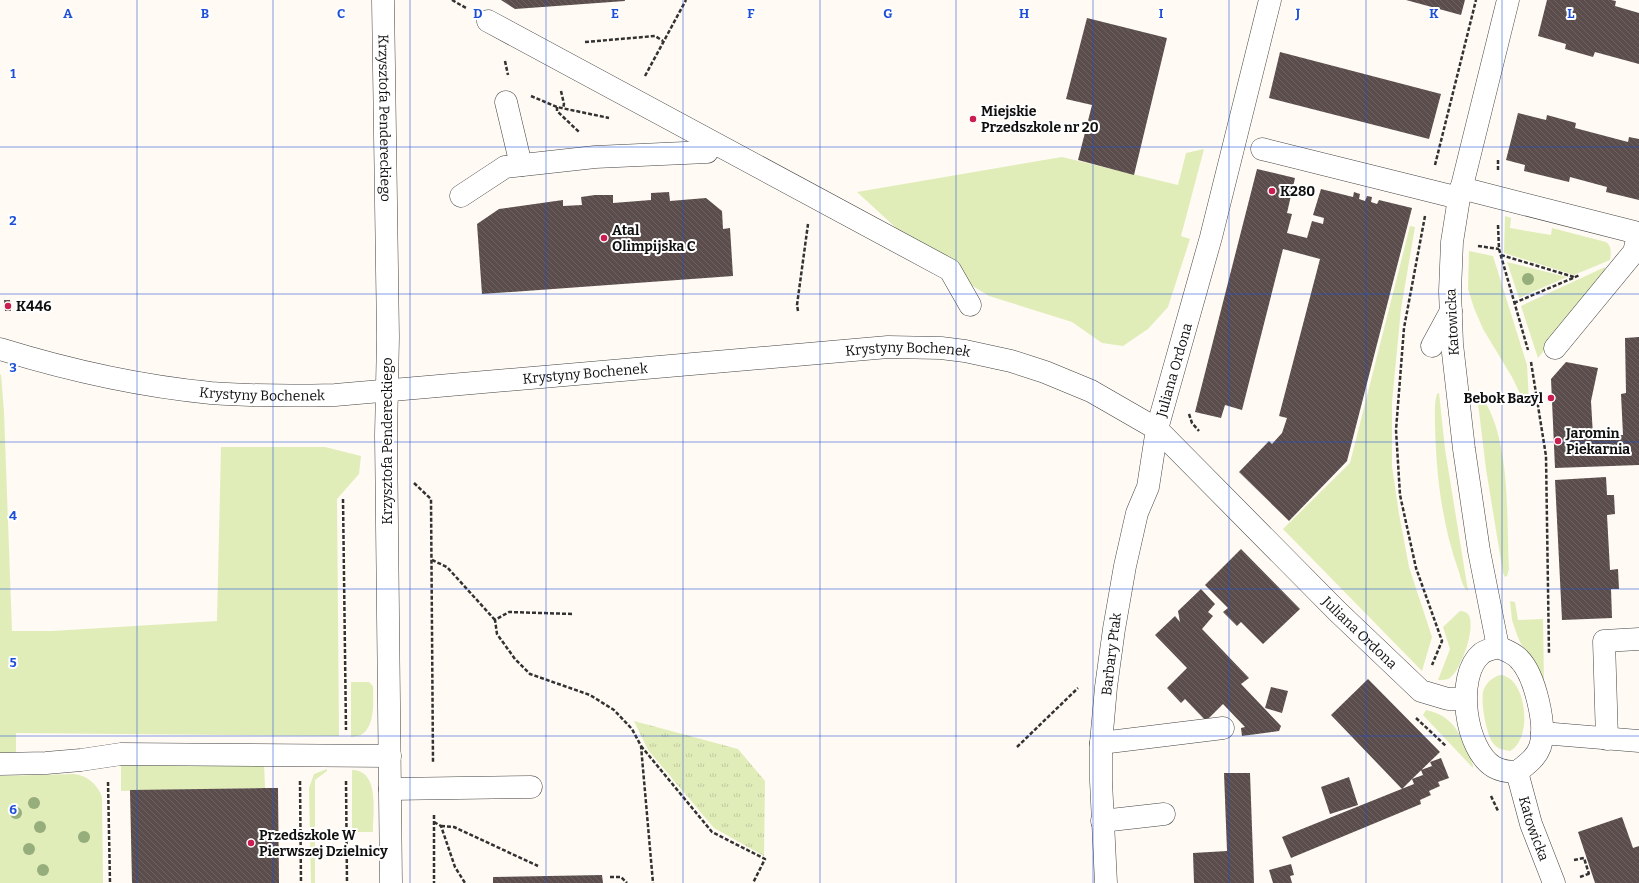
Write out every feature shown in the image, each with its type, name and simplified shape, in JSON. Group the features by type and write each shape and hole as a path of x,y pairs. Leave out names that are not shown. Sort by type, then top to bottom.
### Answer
{"street":[{"name":"Krzysztofa Pendereckiego","path":"383,0 391,883"},
{"name":"Juliana Ordona","path":"1270,0 1211,237 1157,429 1337,611 1422,691 1448,698 1465,699"},
{"name":"Katowicka","path":"1498,647 1479,551 1464,449 1452,344 1450,291 1452,242 1460,193 1508,0"},
{"path":"496,25 950,270 970,305"},
{"path":"515,97 521,165"},
{"path":"461,196 505,167 595,157 707,152 713,143"},
{"path":"1262,149 1460,193 1498,196 1634,232 1637,240 1634,252 1555,348"},
{"path":"1432,346 1450,311"},
{"name":"Krystyny Bochenek","path":"0,349 111,377 211,393 335,395 844,350 888,347 941,348 965,351 1007,360 1045,372 1091,391 1157,429"},
{"name":"Barbary Ptak","path":"1106,883 1102,821 1101,743 1114,628 1124,566 1137,513 1148,487 1157,429"},
{"path":"1607,739 1604,641 1639,639"},
{"path":"1498,647 1518,658 1525,665 1537,693 1542,734 1540,747 1535,757 1517,772 1504,771 1492,766 1479,751 1470,728 1465,699 1468,674 1473,662 1482,653 1498,647"},
{"path":"1101,743 1223,728"},
{"path":"1542,734 1639,740"},
{"path":"0,764 46,763 121,754 390,756"},
{"name":"Katowicka","path":"1517,772 1531,824 1554,883"},
{"path":"390,789 531,787"},
{"path":"1102,821 1164,814"}],"path":[{"path":"632,99 686,0"},
{"path":"496,25 509,80"},
{"path":"578,43 655,36 663,41"},
{"path":"515,97 610,118"},
{"path":"557,107 557,112 584,137"},
{"path":"798,311 797,305 811,207 815,197"},
{"path":"1498,222 1498,249 1528,353"},
{"path":"1477,246 1498,249"},
{"path":"1500,255 1575,277"},
{"path":"1514,303 1581,274"},
{"path":"1530,360 1546,456 1549,656"},
{"path":"1188,410 1192,423 1200,432"},
{"path":"412,481 431,499 434,883"},
{"path":"343,499 346,883"},
{"path":"432,560 447,567 495,620 497,634 515,659 530,674 590,695 614,710 632,729 641,746 712,832 765,859 753,883"},
{"path":"495,620 509,612 572,614"},
{"path":"1017,747 1083,684"},
{"path":"641,746 653,883"},
{"path":"300,755 301,883"},
{"path":"96,757 108,783 110,883"},
{"path":"434,822 441,826 454,827 538,866"},
{"path":"441,826 455,867 465,883"},
{"path":"1568,862 1584,858 1590,874 1582,876"},
{"path":"610,877 621,877 627,883"}],"green space":[{"path":"1204,149 1181,236 1190,239 1168,307 1148,329 1123,346 1102,343 1072,322 989,296 933,262 857,192 1062,157 1178,185 1186,153"},
{"path":"1505,216 1511,218 1510,228 1551,235 1552,228 1606,242 1611,252 1610,260 1574,275 1504,253"},
{"path":"1410,226 1415,227 1401,309 1392,402 1392,466 1409,567 1432,637 1422,671 1283,529 1350,463"},
{"path":"1469,251 1493,256 1527,365 1529,400 1526,406 1512,377 1483,329 1474,308 1468,289"},
{"path":"1507,262 1567,277 1519,298"},
{"path":"1605,267 1606,274 1538,358 1521,306"},
{"path":"1,374 4,412 12,631 52,631 217,621 221,447 325,447 361,456 359,474 337,499 339,736 16,733 16,754 0,754"},
{"path":"1439,393 1445,449 1468,591 1464,587 1453,554 1441,499 1435,424 1435,401 1437,394"},
{"path":"1479,393 1490,411 1497,431 1502,454 1507,502 1509,569 1507,576 1505,577 1503,573 1486,469 1477,395"},
{"path":"1510,601 1515,602 1518,620 1543,619 1544,681 1532,657 1521,644 1517,635 1512,620"},
{"path":"1460,611 1467,613 1470,620 1471,628 1466,648 1459,666 1450,678 1438,680 1450,649 1443,627"},
{"path":"1500,675 1509,678 1516,685 1524,708 1522,734 1518,744 1510,751 1503,750 1493,743 1486,726 1483,711 1484,689 1492,679"},
{"path":"351,682 369,682 373,686 373,712 366,731 361,735 351,737"},
{"path":"1426,710 1437,713 1445,718 1457,730 1473,768 1423,715"},
{"path":"634,721 738,749 765,781 764,856 714,828 648,750"},
{"path":"121,763 264,763 265,788 121,791"},
{"path":"327,769 327,771 315,780 315,883 311,883 309,788 314,774"},
{"path":"352,770 361,772 367,777 371,785 374,804 373,832 352,832"},
{"path":"74,774 91,781 102,797 103,883 0,883 0,776"}],"building":[{"path":"501,0 625,0 625,1 515,9"},
{"path":"1406,0 1465,0 1461,15"},
{"path":"1547,0 1611,0 1616,1 1615,6 1639,13 1639,64 1595,52 1593,57 1565,49 1566,44 1538,36"},
{"path":"1087,18 1167,38 1134,175 1078,160 1092,105 1066,99"},
{"path":"1280,52 1441,94 1429,139 1269,98"},
{"path":"1518,113 1546,120 1547,115 1576,123 1575,128 1628,142 1629,137 1639,139 1639,200 1606,192 1607,187 1570,177 1569,182 1524,171 1525,165 1506,160"},
{"path":"1257,169 1295,178 1287,213 1292,214 1287,233 1307,238 1312,221 1323,224 1324,218 1313,215 1321,189 1353,197 1354,192 1360,194 1359,199 1365,201 1367,196 1372,197 1371,202 1377,204 1379,200 1412,208 1347,461 1289,521 1239,472 1269,441 1272,444 1282,433 1287,418 1279,416 1320,259 1283,249 1242,410 1225,405 1221,418 1195,412"},
{"name":"Atal Olimpijska C","path":"669,192 670,201 706,198 722,211 723,229 730,228 733,276 482,294 477,224 499,209 563,200 563,206 582,205 581,197 595,195 613,195 613,203 651,200 651,193"},
{"name":"K446","path":"4,300 10,300 11,311 5,311"},
{"path":"1639,337 1639,465 1555,468 1551,379 1566,362 1598,368 1591,401 1593,436 1623,435 1621,394 1626,393 1625,338"},
{"path":"1606,477 1607,495 1614,495 1615,514 1607,515 1610,570 1618,569 1619,589 1611,589 1612,618 1562,620 1555,480"},
{"path":"1241,549 1300,609 1263,644 1241,622 1237,626 1223,612 1228,608 1205,585"},
{"path":"1201,589 1215,604 1208,612 1213,616 1202,629 1249,678 1241,684 1281,726 1279,731 1242,736 1241,728 1245,727 1223,704 1206,721 1185,699 1181,703 1167,688 1187,668 1155,635 1175,616 1180,622 1178,611"},
{"path":"1368,679 1440,752 1430,762 1441,758 1449,778 1438,782 1440,786 1429,791 1431,795 1420,800 1421,804 1291,858 1282,837 1402,789 1331,715","holes":["1430,762 1432,766 1422,770","1421,770 1423,775 1412,779","1412,779 1414,784 1402,789"]},
{"path":"1271,687 1288,691 1282,713 1265,708"},
{"path":"1224,773 1250,773 1254,883 1194,883 1193,853 1227,851"},
{"path":"1349,777 1358,805 1330,814 1321,787"},
{"path":"278,788 279,883 132,883 130,790"},
{"path":"1622,817 1633,848 1639,846 1639,883 1595,883 1578,832"},
{"path":"1291,864 1294,875 1290,876 1292,883 1273,883 1269,870"},
{"path":"602,875 603,883 493,883 493,877"}],"place":[{"name":"Miejskie Przedszkole nr 20","path":"973,119"},
{"name":"K280","path":"1272,191"},
{"name":"Atal Olimpijska C","path":"604,238"},
{"name":"K446","path":"8,306"},
{"name":"Bebok Bazyl","path":"1551,398"},
{"name":"Jaromin Piekarnia","path":"1558,441"},
{"name":"Przedszkole W Pierwszej Dzielnicy","path":"251,843"}]}
